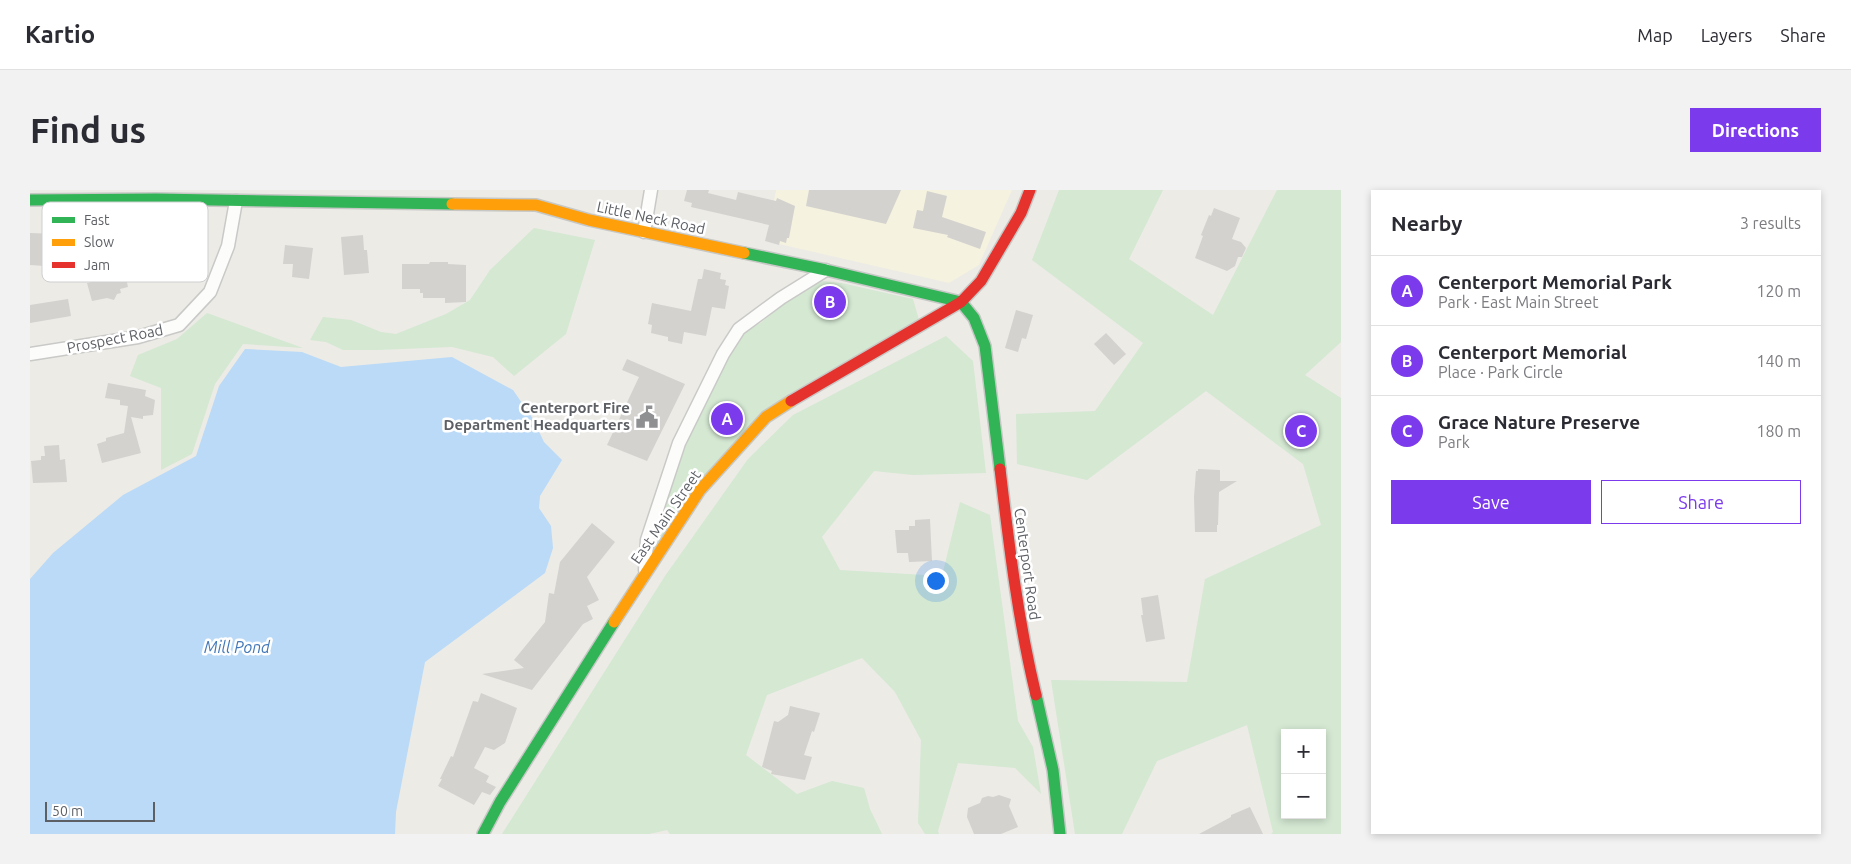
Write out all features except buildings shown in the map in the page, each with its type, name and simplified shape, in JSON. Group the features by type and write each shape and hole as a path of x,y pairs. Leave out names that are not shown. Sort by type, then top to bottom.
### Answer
{"main road":[{"name":"East Main Street","path":"483,834 500,802 645,573 700,490 766,417 825,380 961,302 981,281 1021,213 1030,190"},
{"name":"Little Neck Road","path":"30,200 156,194 236,201 536,205 589,220 826,270 961,302"},
{"name":"Centerport Road","path":"961,302 974,318 985,346 1010,557 1023,642 1053,770 1060,834"}],"street":[{"path":"644,232 652,190"},
{"name":"Prospect Road","path":"30,354 138,337 179,326 210,292 228,246 236,201"},
{"path":"645,573 647,540 679,444 722,354 739,329 781,298 826,270"}],"shaded area":[{"path":"776,190 1012,190 979,265 949,283 766,241"}],"green space":[{"path":"1059,190 1163,190 1129,259 1213,315 1277,190 1341,190 1341,342 1305,375 1341,398 1341,834 1271,834 1273,832 1247,725 1157,761 1122,834 1075,834 1051,680 1187,682 1205,579 1321,525 1303,464 1206,391 1087,480 1017,464 1016,414 1095,411 1143,343 1032,260"},
{"path":"534,228 595,240 566,334 514,376 493,357 452,347 343,350 326,342 310,340 323,317 351,320 381,332 396,334 446,314 470,300 490,270"},
{"path":"821,281 841,283 913,299 919,320 766,411 650,559 651,543 682,448 741,334 762,322 802,291"},
{"path":"207,313 303,348 243,344 215,384 192,454 161,470 161,388 130,376 138,355 177,339"},
{"path":"946,336 973,361 986,473 913,475 874,471 822,537 840,570 942,576 960,502 990,515 1018,721 1033,747 1041,794 1015,768 958,763 938,831 939,834 925,834 918,823 921,740 895,692 862,658 767,695 746,755 797,794 832,781 864,788 870,809 882,834 670,834 667,830 649,834 502,834 665,576 748,459 793,415"}],"water":[{"name":"Mill Pond","path":"245,349 302,352 341,367 452,357 513,390 533,419 544,442 562,460 540,496 539,508 551,526 553,548 545,573 425,662 396,812 395,834 30,834 30,579 53,553 123,495 196,456 219,386"}],"traffic: fast":[{"path":"30,200 156,199 452,204"},
{"path":"744,253 961,302 974,318 985,346 1000,469"},
{"path":"483,834 500,802 614,622"},
{"path":"1036,695 1053,770 1060,834"}],"traffic: slow":[{"path":"452,204 536,205 589,220 744,253"},
{"path":"614,622 700,490 766,417 791,401"}],"traffic: jam":[{"path":"791,401 961,302 981,281 1021,213 1030,190"},
{"path":"1000,469 1019,611 1036,695"}],"place":[{"name":"Centerport Memorial","path":"830,302"},
{"name":"Centerport Fire Department Headquarters","path":"647,417"},
{"name":"Centerport Memorial Park","path":"727,419"},
{"name":"Grace Nature Preserve","path":"1301,431"}]}
